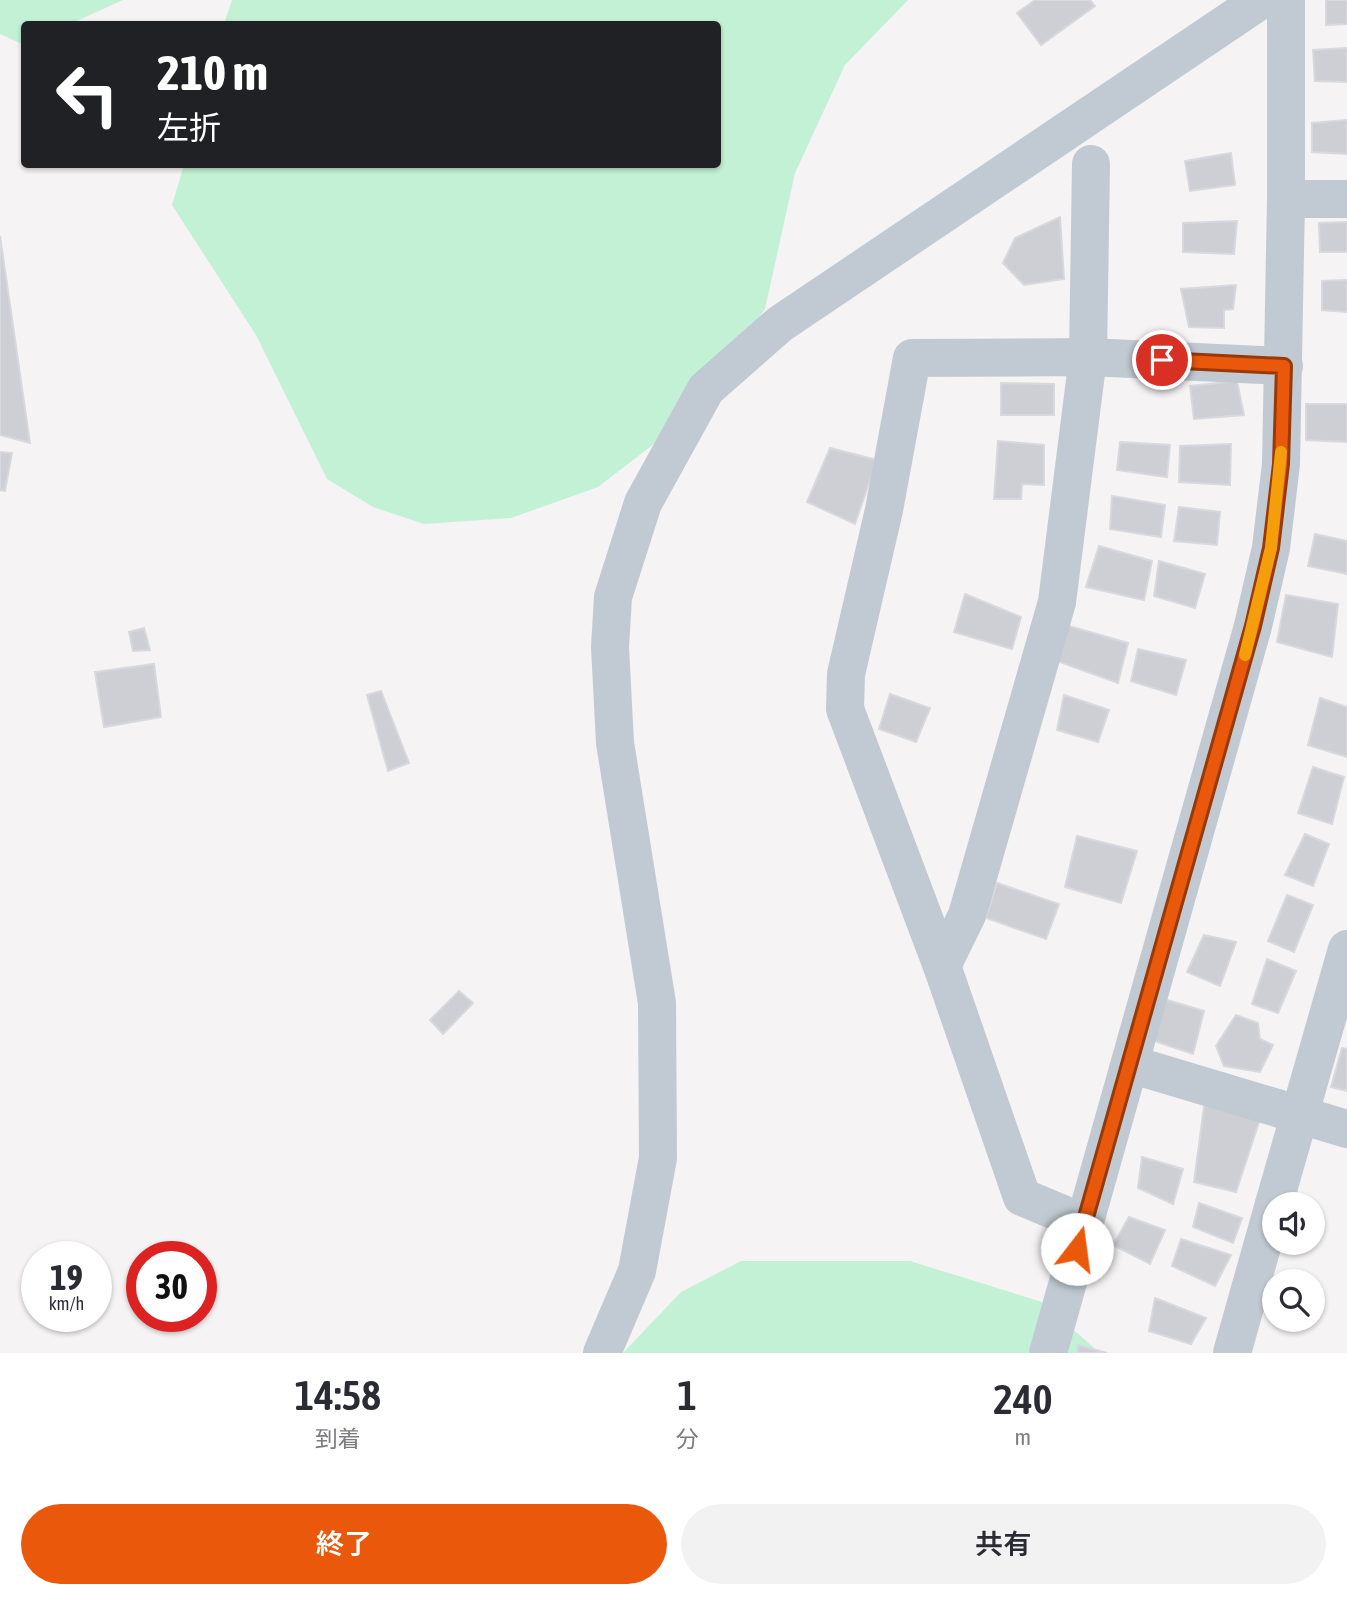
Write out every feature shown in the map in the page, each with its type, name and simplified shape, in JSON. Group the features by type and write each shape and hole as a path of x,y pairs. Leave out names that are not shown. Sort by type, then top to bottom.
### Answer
{"street":[{"path":"602,1353 637,1272 658,1158 657,1003 615,743 610,647 613,597 643,503 706,389 780,324 1261,0"},
{"path":"1048,1353 1253,626 1271,548 1281,464 1284,366 1286,0"},
{"path":"942,966 967,915 1058,602 1088,356 1091,164"},
{"path":"1286,199 1347,199"},
{"path":"1084,1223 1022,1197 942,966 845,709 846,674 884,510 912,358 1088,356 1284,366"},
{"path":"1277,1192 1347,949"},
{"path":"1130,1064 1347,1129"},
{"path":"1232,1353 1262,1247"}],"green space":[{"path":"0,0 123,0 77,21 21,21 21,44 0,34"},
{"path":"232,0 908,0 845,65 795,173 765,309 689,417 598,487 511,518 424,524 373,507 327,479 256,335 172,205 183,168 721,168 721,21 225,21"},
{"path":"741,1261 910,1261 1042,1302 1100,1353 623,1353 681,1292"}],"building":[{"path":"1035,0 1090,0 1095,6 1041,45 1017,13"},
{"path":"1326,0 1347,0 1347,24 1326,25"},
{"path":"1347,48 1347,82 1315,81 1313,50"},
{"path":"1347,120 1347,154 1312,152 1312,123"},
{"path":"1231,153 1235,185 1190,191 1185,161"},
{"path":"1060,217 1064,279 1024,285 1003,263 1015,238"},
{"path":"1237,221 1234,254 1183,252 1183,223"},
{"path":"1347,222 1347,252 1320,252 1319,223"},
{"path":"0,236 30,443 0,435"},
{"path":"1347,280 1347,312 1322,310 1322,281"},
{"path":"1236,285 1233,309 1224,310 1224,328 1189,327 1181,289"},
{"path":"1237,381 1244,415 1194,419 1190,386"},
{"path":"1001,383 1054,384 1054,415 1001,415"},
{"path":"1306,404 1347,404 1347,442 1306,440"},
{"path":"998,441 1044,445 1044,485 1022,484 1021,499 994,499"},
{"path":"1120,442 1170,445 1167,477 1117,470"},
{"path":"1231,444 1230,485 1179,482 1180,446"},
{"path":"830,448 877,460 855,524 807,502"},
{"path":"0,452 12,453 5,491 0,490"},
{"path":"1112,496 1165,505 1161,537 1110,529"},
{"path":"1179,507 1220,512 1217,545 1174,541"},
{"path":"1315,534 1347,541 1347,574 1308,566"},
{"path":"1099,546 1152,561 1144,600 1086,587"},
{"path":"1159,561 1205,574 1195,608 1154,596"},
{"path":"965,594 1021,617 1012,649 954,632"},
{"path":"1286,595 1338,604 1332,657 1277,642"},
{"path":"1062,624 1128,643 1118,683 1051,659"},
{"path":"144,628 150,650 133,651 129,632"},
{"path":"1138,649 1186,660 1176,695 1131,681"},
{"path":"154,664 161,717 104,727 95,672"},
{"path":"381,691 409,763 388,771 367,695"},
{"path":"890,694 930,708 916,742 879,729"},
{"path":"1064,695 1109,710 1098,742 1057,730"},
{"path":"1320,698 1347,707 1347,757 1308,745"},
{"path":"1313,767 1344,777 1332,824 1298,813"},
{"path":"1305,834 1329,844 1313,886 1285,875"},
{"path":"1077,836 1137,851 1121,903 1065,887"},
{"path":"997,883 1059,904 1046,939 986,918"},
{"path":"1287,895 1313,905 1294,952 1268,941"},
{"path":"1204,935 1236,942 1220,986 1187,972"},
{"path":"1267,959 1296,971 1278,1013 1252,1004"},
{"path":"459,991 473,1003 443,1034 430,1020"},
{"path":"1167,1000 1204,1011 1193,1054 1151,1040"},
{"path":"1236,1015 1258,1023 1260,1039 1273,1045 1260,1072 1224,1066 1216,1046"},
{"path":"1342,1048 1347,1049 1347,1091 1331,1087"},
{"path":"1205,1099 1261,1116 1236,1192 1194,1182"},
{"path":"1142,1157 1183,1169 1173,1204 1138,1188"},
{"path":"1199,1203 1242,1218 1233,1243 1193,1227"},
{"path":"1129,1217 1165,1230 1150,1264 1113,1245"},
{"path":"1181,1239 1231,1255 1215,1286 1172,1266"},
{"path":"1155,1298 1206,1318 1191,1344 1149,1331"},
{"path":"1078,1345 1107,1353 1077,1353"}],"slow traffic":[{"path":"1245,655 1271,548 1281,452"}],"route":[{"path":"1077,1249 1253,626 1271,548 1281,464 1284,366 1162,360"}]}
